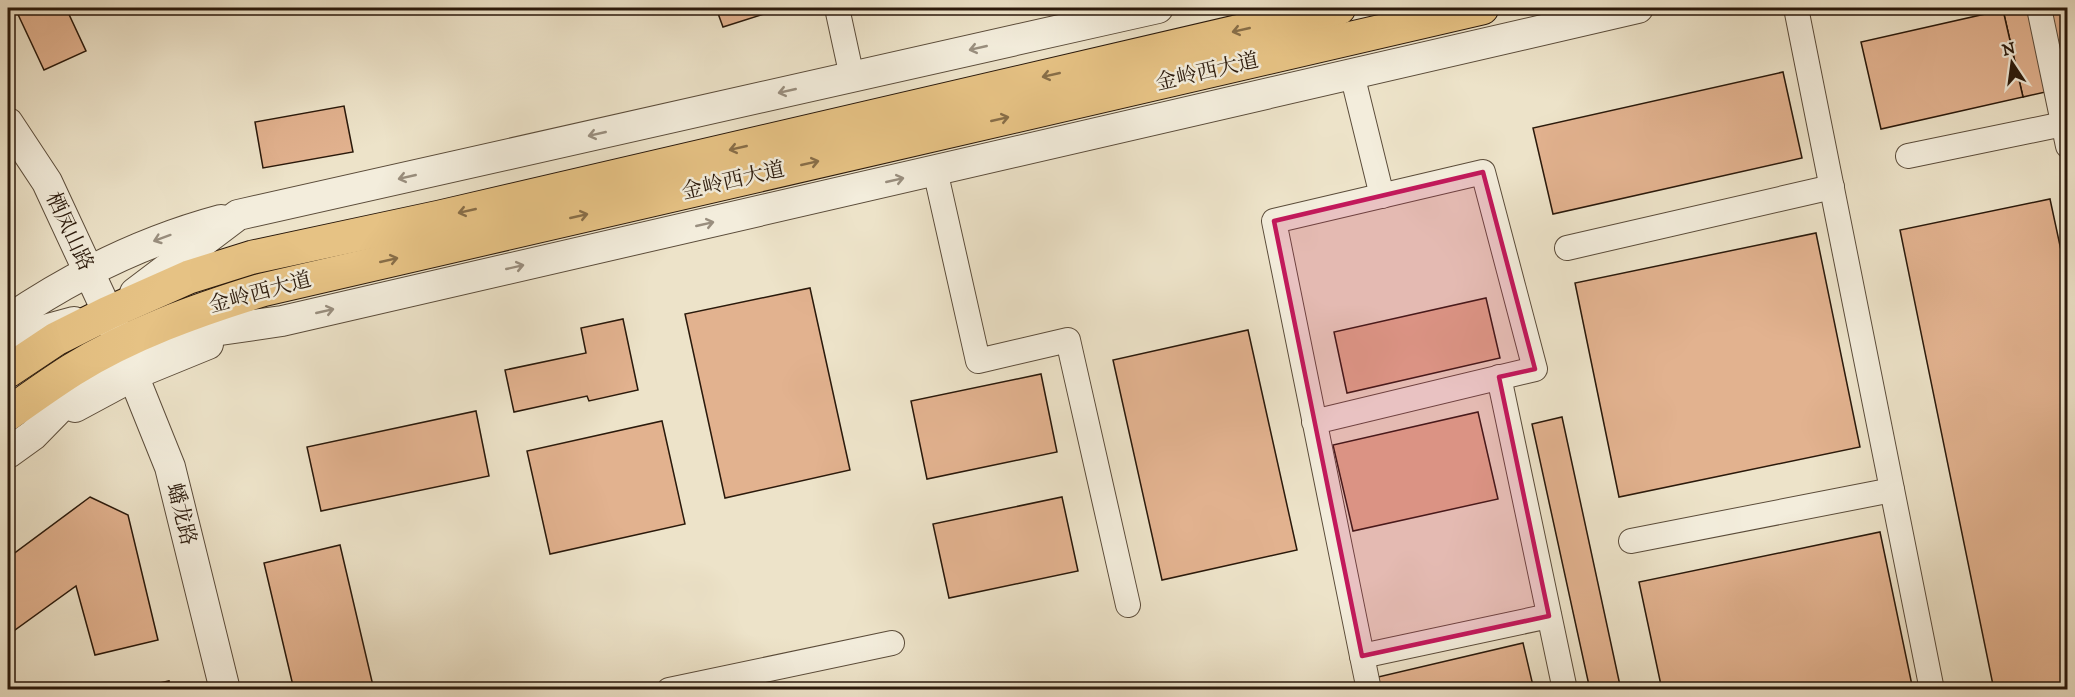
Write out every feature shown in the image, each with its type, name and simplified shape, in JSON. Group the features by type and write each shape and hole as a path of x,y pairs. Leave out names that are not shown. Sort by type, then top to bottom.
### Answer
{"main road":[{"name":"金岭西大道","path":"8,371 56,339 108,313 189,276 253,257 440,217 1339,8"},
{"name":"金岭西大道","path":"8,414 74,369 122,344 196,310 262,290 1482,8"}],"street":[{"path":"837,8 852,77"},
{"path":"8,320 88,270 178,232 238,215 1158,8"},
{"path":"8,453 77,406 134,375 188,351 282,321 1638,8"},
{"path":"1796,8 1932,690"},
{"path":"1908,156 2066,131 2038,8"},
{"path":"1352,74 1382,196"},
{"name":"栖凤山路","path":"8,123 46,182 122,344"},
{"path":"935,170 978,361 1068,340 1128,605"},
{"path":"1314,422 1535,369 1483,172 1274,221 1314,422 1369,690"},
{"path":"1567,248 1832,187"},
{"path":"8,340 108,313 238,215"},
{"path":"33,435 122,344 282,321"},
{"name":"蟠龙路","path":"122,344 170,467 225,690"},
{"path":"1499,377 1565,690"},
{"path":"1631,542 1892,490"},
{"path":"1362,656 1550,616"},
{"path":"669,690 892,643"}],"highlighted area":[{"path":"1483,172 1535,369 1499,377 1549,616 1362,656 1274,221"}],"building":[{"path":"15,8 66,8 86,51 44,70"},
{"path":"716,8 783,8 723,27"},
{"path":"2068,8 2068,87 2023,97 2003,10"},
{"path":"2003,10 2023,97 1881,129 1861,42"},
{"path":"1783,72 1802,158 1553,214 1533,128"},
{"path":"344,106 353,152 263,168 255,122"},
{"path":"2050,199 2068,283 2068,690 1994,690 1900,230"},
{"path":"1816,233 1860,447 1619,497 1575,283"},
{"path":"810,288 850,470 725,498 685,314"},
{"path":"1486,298 1500,358 1347,393 1334,332"},
{"path":"623,319 638,390 589,401 587,396 514,412 505,370 586,353 581,328"},
{"path":"1248,330 1297,550 1162,580 1113,360"},
{"path":"1041,374 1057,452 927,479 911,401"},
{"path":"476,411 489,476 321,511 307,447"},
{"path":"1478,412 1498,499 1353,531 1333,445"},
{"path":"1562,417 1621,690 1590,690 1532,424"},
{"path":"662,421 685,524 550,554 527,451"},
{"path":"90,497 128,515 158,640 95,655 76,586 8,635 8,558"},
{"path":"1062,497 1078,571 949,598 933,524"},
{"path":"1880,532 1913,690 1662,690 1639,582"},
{"path":"340,545 374,690 294,690 264,563"},
{"path":"1523,643 1534,690 1381,690 1378,677"},
{"path":"169,681 170,690 128,690"}]}
